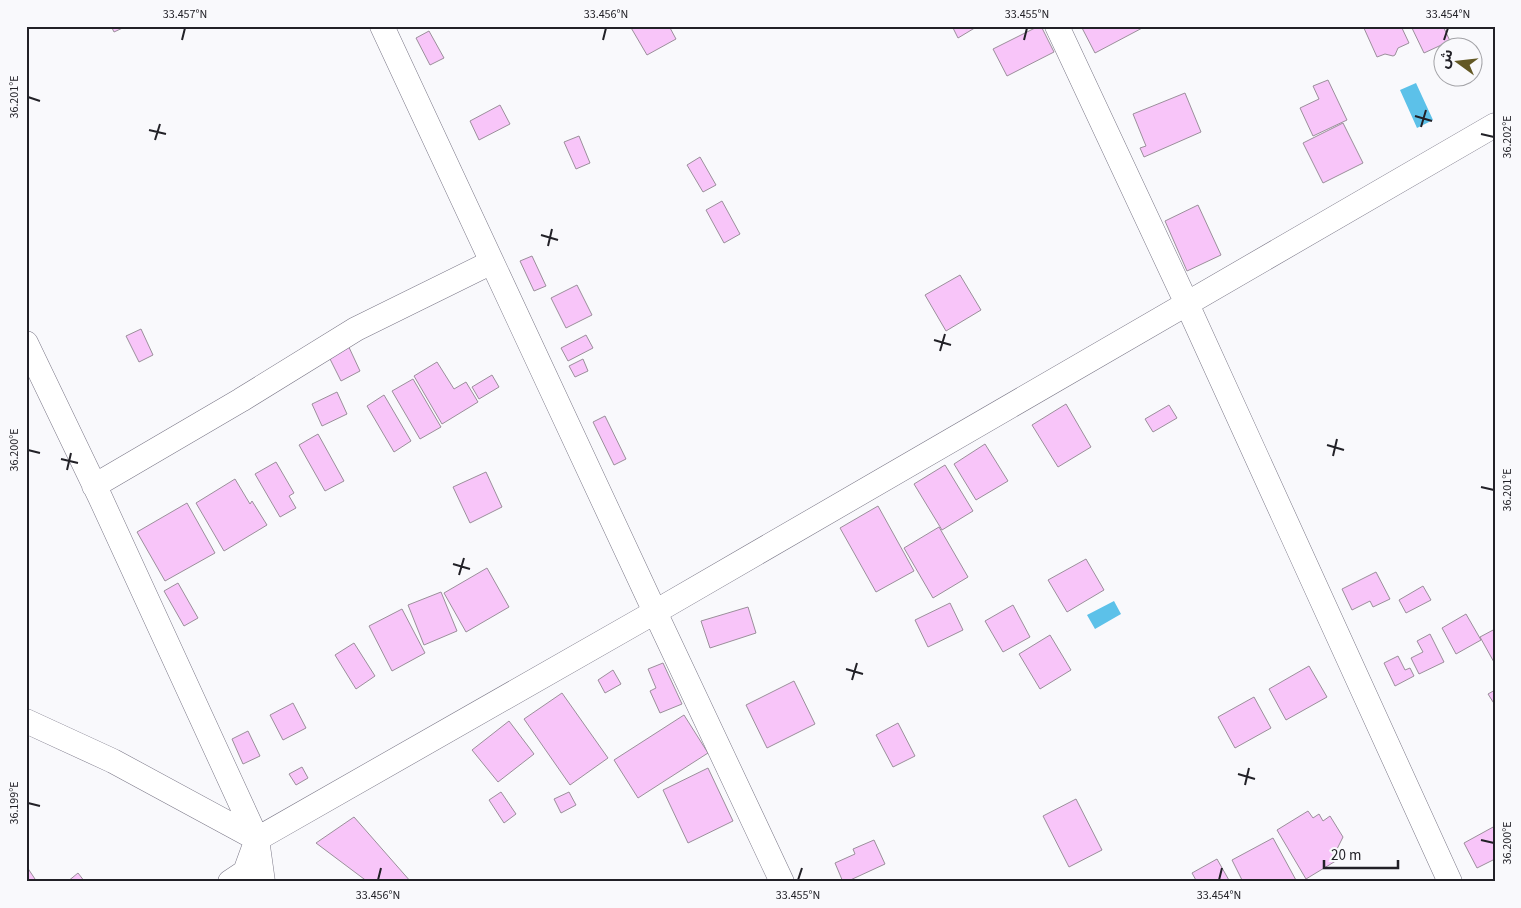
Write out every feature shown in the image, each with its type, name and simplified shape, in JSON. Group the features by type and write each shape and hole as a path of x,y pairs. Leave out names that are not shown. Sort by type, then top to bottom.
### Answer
{"street":[{"path":"382,26 654,612 782,882"},
{"path":"1058,26 1187,304 1450,882"},
{"path":"230,882 245,872 257,839 654,612 1495,125"},
{"path":"94,486 241,400 356,329 492,262"},
{"path":"26,343 257,839 263,882"},
{"path":"26,721 113,762 257,839"}],"water":[{"path":"1416,83 1433,120 1417,128 1400,90"},
{"path":"1114,601 1121,614 1095,629 1087,615"}],"building":[{"path":"111,26 127,26 114,32"},
{"path":"630,26 669,26 676,39 647,55"},
{"path":"952,26 978,26 958,38"},
{"path":"1041,26 1054,52 1007,76 993,49"},
{"path":"1081,26 1146,26 1095,53"},
{"path":"1363,26 1401,26 1409,43 1398,48 1393,56 1385,54 1377,57"},
{"path":"1411,26 1443,26 1449,38 1434,38 1434,48 1424,53"},
{"path":"429,31 444,58 430,65 416,38"},
{"path":"1328,80 1347,120 1313,136 1300,108 1319,99 1313,86"},
{"path":"1185,93 1201,132 1144,157 1140,148 1146,146 1133,114"},
{"path":"500,105 510,124 479,140 470,121"},
{"path":"1343,123 1363,163 1323,183 1303,143"},
{"path":"579,136 590,163 576,169 564,142"},
{"path":"700,157 716,185 703,192 687,165"},
{"path":"722,201 740,234 724,243 706,210"},
{"path":"1198,205 1221,255 1187,271 1165,221"},
{"path":"532,256 546,286 534,291 520,261"},
{"path":"960,275 981,310 946,331 925,295"},
{"path":"577,285 592,315 566,328 551,298"},
{"path":"141,329 153,355 139,362 126,336"},
{"path":"586,335 593,348 568,361 561,348"},
{"path":"347,343 360,371 341,381 327,353"},
{"path":"583,359 588,371 575,377 569,366"},
{"path":"437,362 454,389 466,382 478,402 442,424 414,376"},
{"path":"492,375 499,387 479,399 472,387"},
{"path":"413,379 441,427 420,439 392,391"},
{"path":"337,392 347,414 322,426 312,404"},
{"path":"384,395 411,441 394,452 367,406"},
{"path":"1066,404 1091,447 1058,467 1032,425"},
{"path":"1169,405 1177,418 1153,432 1145,419"},
{"path":"605,416 626,459 614,465 593,422"},
{"path":"318,434 344,481 325,491 299,445"},
{"path":"985,444 1008,481 976,500 954,464"},
{"path":"276,462 294,493 289,496 296,508 280,517 255,474"},
{"path":"945,465 973,511 942,530 914,484"},
{"path":"486,472 502,507 470,523 453,487"},
{"path":"235,479 250,504 252,501 267,525 224,551 196,503"},
{"path":"187,503 215,553 165,581 137,532"},
{"path":"878,506 914,571 876,592 840,528"},
{"path":"939,527 968,577 933,598 904,548"},
{"path":"1086,559 1104,590 1067,612 1048,580"},
{"path":"487,568 509,607 466,632 444,593"},
{"path":"1376,572 1390,599 1373,607 1370,601 1352,610 1342,589"},
{"path":"178,583 198,618 184,626 164,591"},
{"path":"1423,586 1431,600 1406,613 1399,600"},
{"path":"441,592 457,631 424,645 408,605"},
{"path":"950,603 963,630 928,647 915,620"},
{"path":"1013,605 1030,637 1003,652 985,621"},
{"path":"748,607 756,633 710,648 701,621"},
{"path":"402,609 425,653 392,671 369,626"},
{"path":"1466,614 1481,640 1456,654 1442,628"},
{"path":"1495,629 1495,664 1480,637"},
{"path":"1430,634 1444,662 1419,674 1411,658 1423,652 1417,641"},
{"path":"1050,635 1071,670 1040,689 1019,654"},
{"path":"354,643 375,676 356,689 335,655"},
{"path":"1398,656 1405,670 1410,668 1414,676 1395,686 1384,663"},
{"path":"663,663 682,704 660,713 650,691 656,688 648,669"},
{"path":"1309,666 1327,697 1286,720 1269,689"},
{"path":"613,670 621,684 605,693 598,680"},
{"path":"794,681 815,724 767,748 746,705"},
{"path":"1495,690 1495,705 1488,694"},
{"path":"562,693 608,758 570,785 524,719"},
{"path":"1254,697 1271,728 1235,748 1218,717"},
{"path":"293,703 306,728 283,740 270,715"},
{"path":"684,715 708,753 638,798 614,760"},
{"path":"509,721 534,754 498,782 472,750"},
{"path":"898,723 915,756 893,767 876,735"},
{"path":"248,731 260,756 243,764 232,739"},
{"path":"302,767 308,778 296,785 289,774"},
{"path":"708,768 733,821 688,843 663,790"},
{"path":"501,792 516,814 504,823 489,800"},
{"path":"569,792 576,805 561,813 554,799"},
{"path":"1076,799 1102,850 1069,867 1043,816"},
{"path":"1308,811 1313,818 1319,814 1323,821 1330,816 1343,837 1335,853 1339,859 1306,879 1277,830"},
{"path":"354,817 411,882 368,882 316,843"},
{"path":"1495,826 1495,859 1477,868 1464,843"},
{"path":"1273,838 1297,882 1243,882 1232,860"},
{"path":"874,840 885,864 843,882 835,863 855,854 853,849"},
{"path":"1217,859 1230,882 1197,882 1192,873"},
{"path":"27,867 37,882 26,882"},
{"path":"78,873 85,882 67,882"}]}
